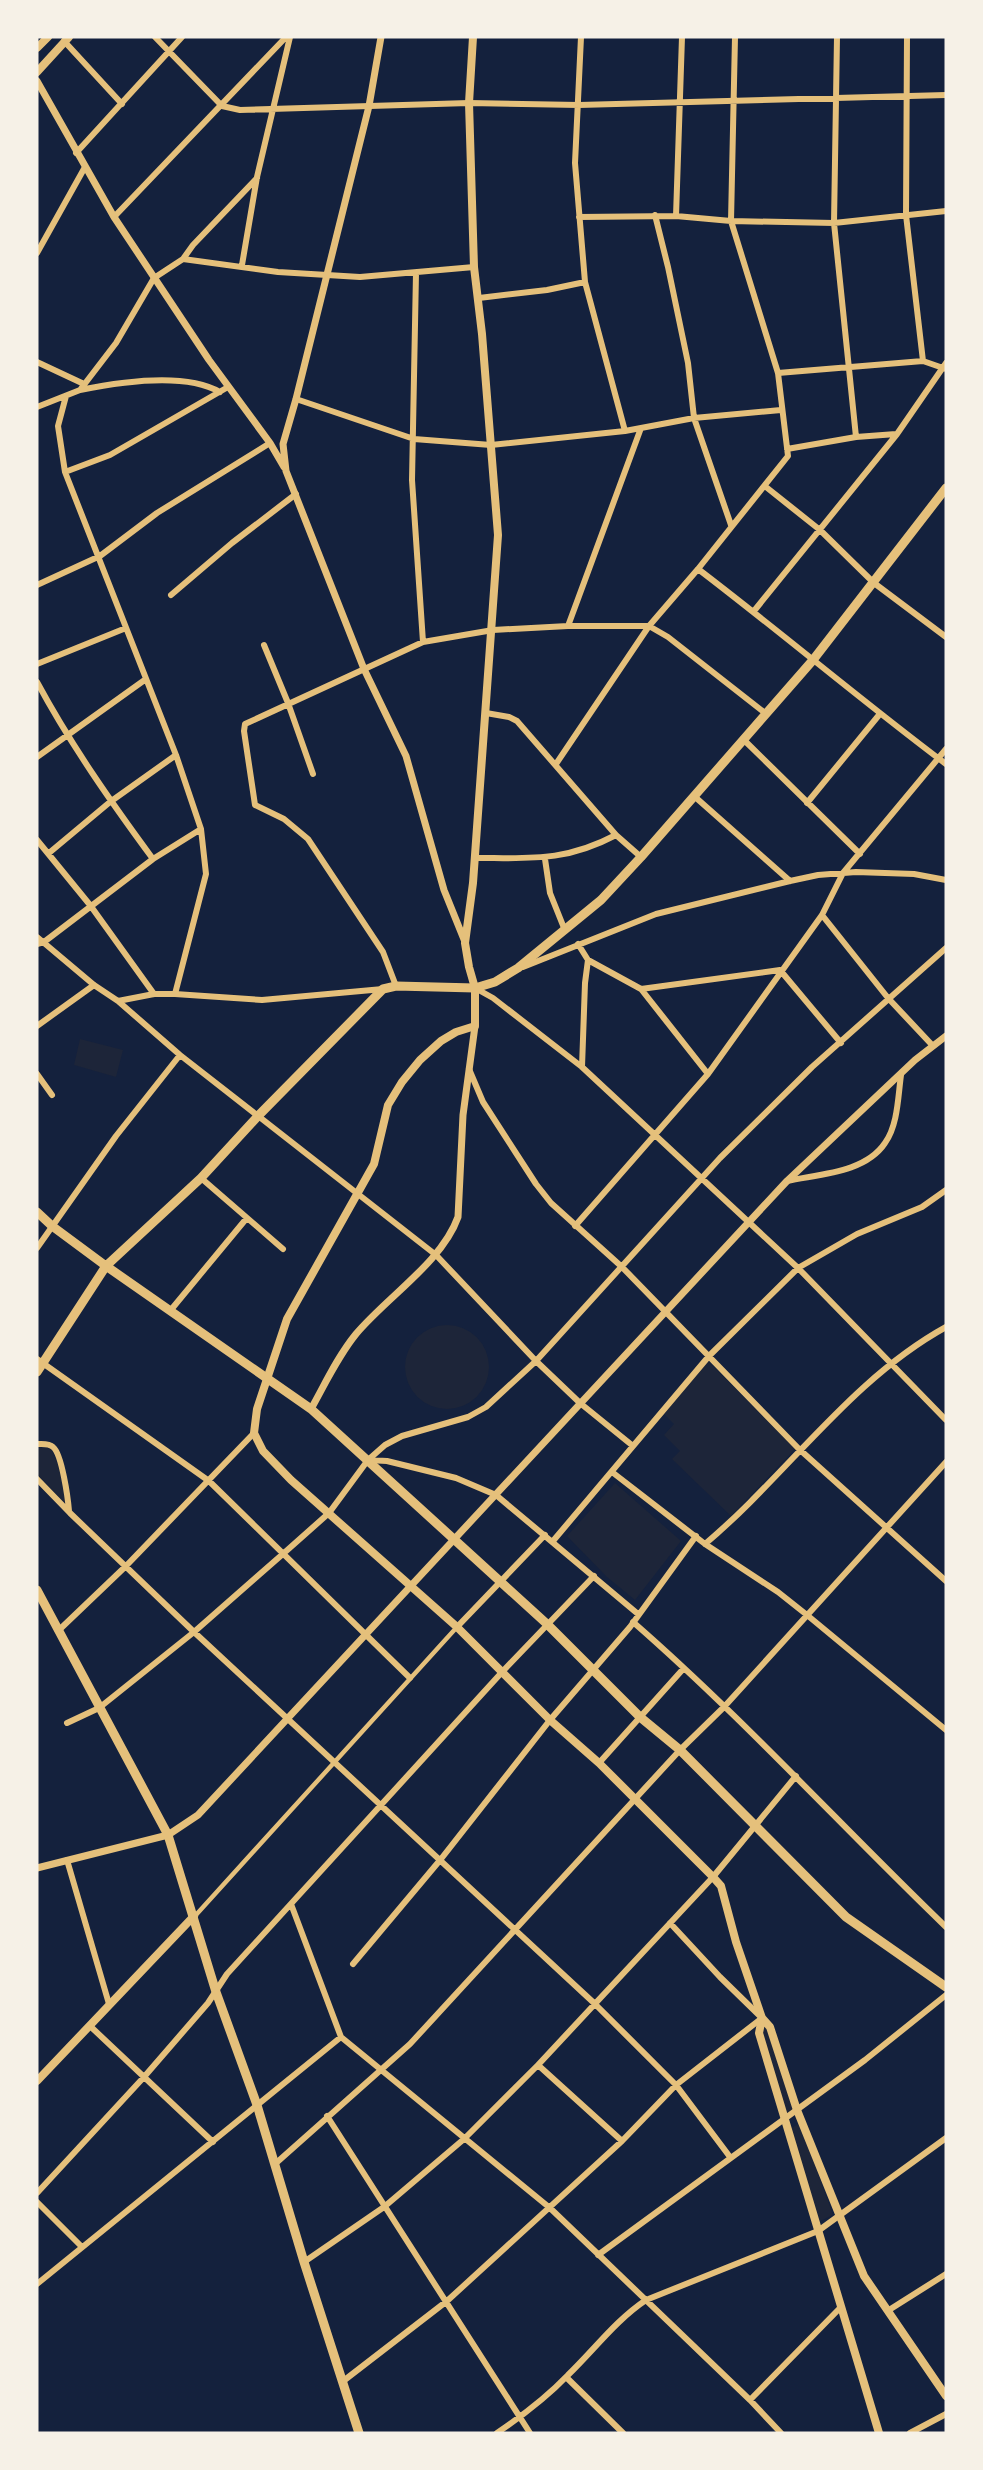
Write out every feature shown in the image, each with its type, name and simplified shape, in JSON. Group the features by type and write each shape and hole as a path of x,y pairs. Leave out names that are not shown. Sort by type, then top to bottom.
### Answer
{"main road":[{"path":"37,48 48,37"},
{"path":"473,37 469,103 474,267 479,298 498,535 475,858 465,943 475,988 475,1026 456,1032 441,1041 420,1060 388,1105 374,1164 292,1309 257,1409 254,1433 262,1451 457,1627 550,1720 599,1763 721,1886 736,1942 762,2018 770,2027 797,2110 864,2276 943,2385 946,2396"},
{"path":"37,72 66,39"},
{"path":"37,1371 40,1361 106,1266 201,1178 383,989 396,986 475,988 495,982 518,968 601,900 813,660 946,488"},
{"path":"37,1212 106,1266 311,1409 547,1624 640,1717 680,1750 846,1917 946,1987"},
{"path":"37,1590 168,1835 216,1992 257,2105 359,2433"},
{"path":"38,2076 194,1916"},
{"path":"762,2018 759,2033 879,2433"}],"street":[{"path":"155,37 222,106 240,110 469,103 579,105 946,95"},
{"path":"76,153 182,37"},
{"path":"114,217 288,37"},
{"path":"242,265 257,177 274,110 288,37"},
{"path":"286,471 283,444 369,106 381,37"},
{"path":"581,37 575,163 585,282 625,431"},
{"path":"676,216 682,37"},
{"path":"556,764 649,626 786,462 788,456 778,373 731,221 734,37"},
{"path":"837,37 834,223 856,437"},
{"path":"907,37 906,215 923,361"},
{"path":"66,39 122,104"},
{"path":"37,81 114,217 228,387 270,443 286,471 364,668 406,756 444,890 465,943"},
{"path":"37,253 85,167"},
{"path":"82,387 116,343 154,278 183,259 257,177"},
{"path":"579,217 655,215 731,221 834,223 946,211"},
{"path":"655,215 688,363 694,418 731,525"},
{"path":"183,259 327,276 360,277 474,267"},
{"path":"416,274 412,480 422,642"},
{"path":"479,298 547,290 585,282"},
{"path":"754,611 897,434 945,367 923,361 778,373"},
{"path":"37,362 82,387"},
{"path":"37,407 82,387 139,380 210,386 220,392"},
{"path":"65,472 110,455 228,387"},
{"path":"66,396 58,426 65,472 176,755 201,829 206,874 175,994"},
{"path":"296,399 414,439 491,445 625,431 694,418 781,410"},
{"path":"568,626 641,428"},
{"path":"787,449 856,437 897,434"},
{"path":"37,585 100,556 157,513 270,443"},
{"path":"766,486 820,530 874,583 946,637"},
{"path":"171,595 232,543 296,494"},
{"path":"698,569 754,611 879,715 946,764"},
{"path":"396,986 383,952 308,839 284,819 255,805 245,724 422,642 492,630 568,626 649,626 668,637 765,713"},
{"path":"37,664 126,628"},
{"path":"264,645 313,774"},
{"path":"37,757 146,680"},
{"path":"37,682 66,735 110,802 153,859"},
{"path":"486,713 517,721 616,835 641,857"},
{"path":"807,803 879,715"},
{"path":"744,740 860,854"},
{"path":"575,1226 708,1074 822,915 842,873 946,749"},
{"path":"49,853 110,802 176,755"},
{"path":"694,796 790,881"},
{"path":"40,943 153,859 201,829"},
{"path":"475,858 545,859 592,848 616,835"},
{"path":"37,839 90,905 154,994"},
{"path":"545,859 550,893 564,928"},
{"path":"518,968 656,914 790,881 842,873 914,874 946,880"},
{"path":"822,915 888,998 933,1046"},
{"path":"37,937 40,943 118,1001 180,1055 436,1255 536,1361 580,1403 633,1446"},
{"path":"578,944 588,960 641,989 708,1074"},
{"path":"67,1723 99,1708 194,1632 329,1513 368,1460 385,1445 402,1436 468,1417 486,1407 536,1361 702,1178 812,1067 946,948"},
{"path":"582,1067 588,960"},
{"path":"641,989 780,970"},
{"path":"780,970 841,1043"},
{"path":"37,1026 93,985"},
{"path":"475,988 493,998 582,1067 798,1268 946,1420"},
{"path":"118,1001 154,994 262,1000 383,989"},
{"path":"311,1409 353,1337 381,1306 436,1255 452,1232 458,1217 463,1115 475,1026"},
{"path":"37,1868 168,1835 198,1815 787,1181 946,1036"},
{"path":"37,1248 116,1136 180,1055"},
{"path":"469,1069 482,1102 551,1203 622,1267 799,1449 946,1581"},
{"path":"37,1074 52,1095"},
{"path":"787,1181 861,1164 885,1143 894,1121 901,1075"},
{"path":"201,1178 283,1249"},
{"path":"553,1541 709,1356 798,1268 856,1234 922,1207 946,1190"},
{"path":"170,1311 246,1219"},
{"path":"705,1544 799,1449 891,1363 915,1344 946,1327"},
{"path":"40,1361 209,1481 410,1678"},
{"path":"58,1631 126,1566 254,1433"},
{"path":"37,1444 50,1445 56,1451 66,1486 69,1513"},
{"path":"368,1460 387,1461 456,1478 495,1495 638,1614"},
{"path":"275,2164 410,2044 680,1750 724,1707 946,1462"},
{"path":"612,1472 705,1544 778,1592 946,1730"},
{"path":"37,1479 194,1632 594,2003 676,2085 730,2157"},
{"path":"194,1916 334,1760 545,1535"},
{"path":"353,1964 441,1859 550,1720 633,1622 696,1536"},
{"path":"37,2193 144,2077 216,1992 227,1974 503,1671 594,1576"},
{"path":"633,1622 796,1776 946,1927"},
{"path":"599,1763 684,1668"},
{"path":"304,2262 384,2207 464,2139 538,2066 713,1877 796,1776"},
{"path":"67,1860 109,2004"},
{"path":"291,1904 341,2037 550,2208 781,2433"},
{"path":"342,2382 447,2301 622,2141 676,2085 762,2018 670,1923"},
{"path":"598,2255 784,2120 915,2022 946,1995"},
{"path":"90,2025 213,2142"},
{"path":"37,2284 341,2037"},
{"path":"538,2066 622,2141"},
{"path":"327,2116 530,2433"},
{"path":"497,2433 521,2418 566,2378 631,2310 646,2300 818,2231 945,2143"},
{"path":"37,2202 82,2247"},
{"path":"889,2310 946,2274"},
{"path":"750,2400 840,2308"},
{"path":"566,2378 623,2433"},
{"path":"911,2433 946,2414"},
{"path":"765,2433 773,2425"}],"shaded area":[{"path":"80,1039 123,1050 116,1077 74,1065"},
{"path":"447,1325 470,1332 482,1344 489,1367 482,1390 470,1402 447,1409 424,1402 412,1390 405,1367 412,1344 424,1332"},
{"path":"708,1361 795,1449 731,1516 672,1459 680,1451 664,1435 674,1424 664,1414"},
{"path":"37,1447 51,1448 60,1470 66,1504 37,1474"},
{"path":"615,1483 681,1541 635,1600 607,1577 567,1536"},
{"path":"763,2023 769,2029 795,2109 784,2117 761,2034"},
{"path":"800,2123 833,2215 820,2221 790,2129"}]}
